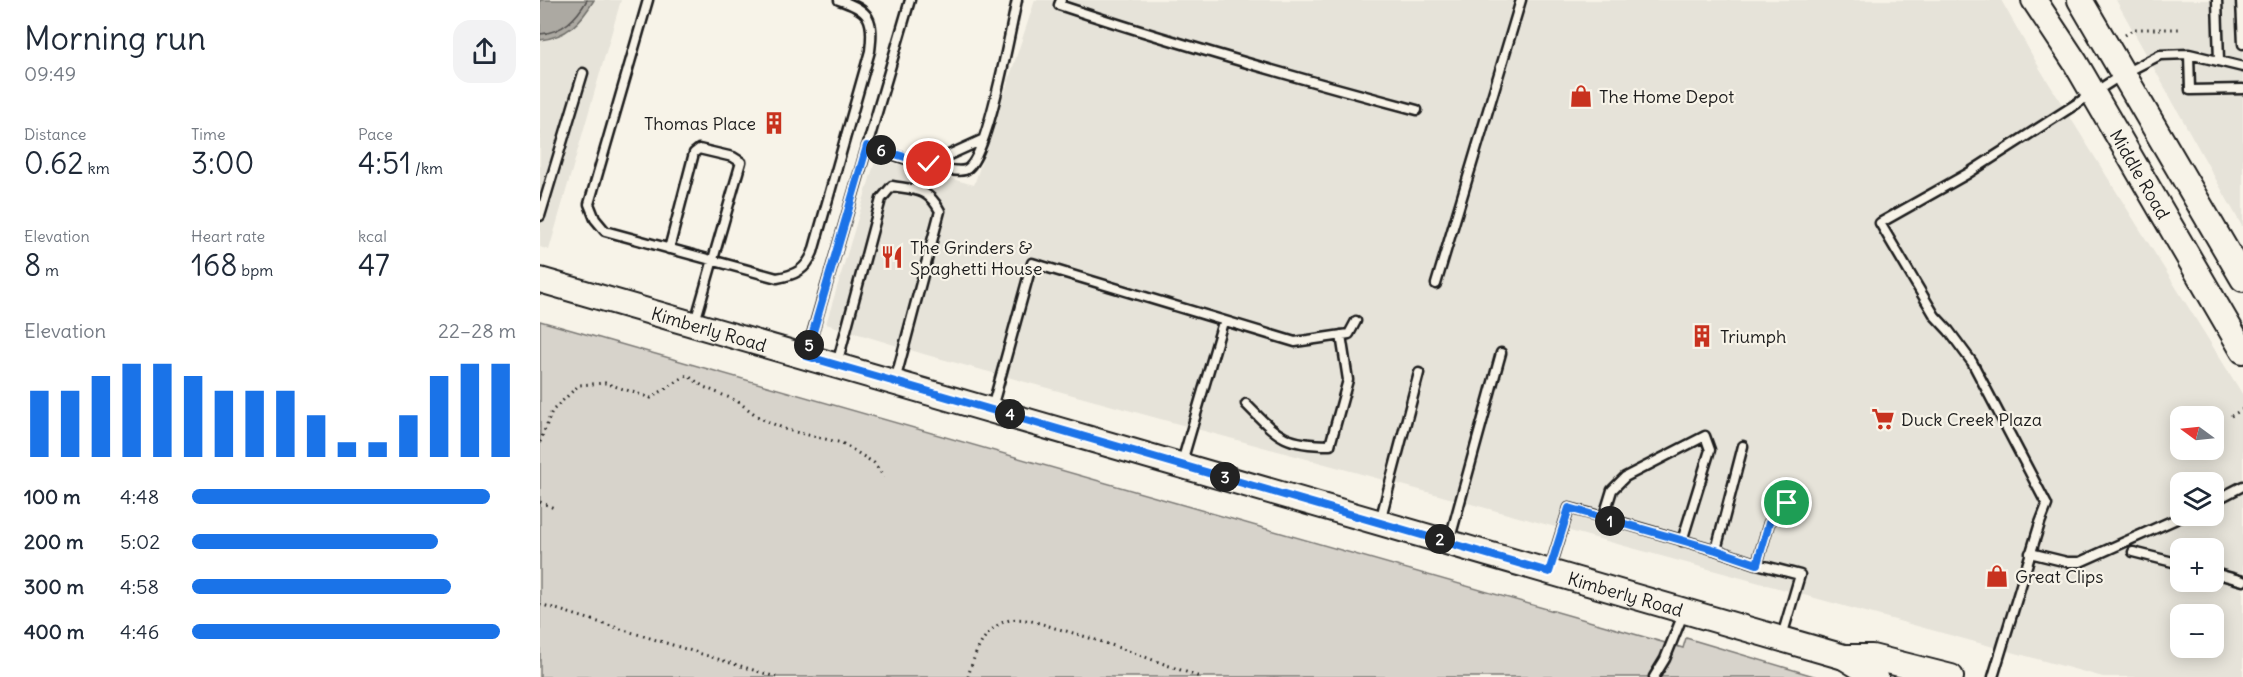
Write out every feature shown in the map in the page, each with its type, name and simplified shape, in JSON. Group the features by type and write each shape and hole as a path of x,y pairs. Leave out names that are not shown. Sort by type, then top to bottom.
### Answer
{"main road":[{"name":"Middle Road","path":"2034,0 2075,63 2243,351"},
{"name":"Middle Road","path":"2080,0 2243,279"},
{"name":"Kimberly Road","path":"540,280 1844,657 1872,657 1951,677"},
{"name":"Kimberly Road","path":"1844,657 1876,677"}],"lane":[{"path":"648,0 590,204 595,219 605,231 777,278 794,275 809,263 870,51 871,22 865,11 839,0"},
{"path":"806,356 910,0"},
{"path":"867,146 950,170 966,170 973,164 989,125 1017,0"},
{"path":"1061,0 1059,5 1103,20 1295,77 1417,110"},
{"path":"1436,284 1521,0"},
{"path":"2217,0 2218,61"},
{"path":"2241,0 2243,44"},
{"path":"2189,54 2190,90 2243,88"},
{"path":"1993,677 2047,505 1972,362 1921,295 1880,223 1967,174 2123,74 2160,55 2189,54 2243,67"},
{"path":"540,216 583,73"},
{"path":"929,164 982,140"},
{"path":"669,249 694,153 699,149 733,157 741,162 714,262 694,323"},
{"path":"837,364 881,199 892,186 921,191 934,199 940,212 895,382"},
{"path":"992,409 1032,263 1295,342 1349,334 1356,321"},
{"path":"1181,465 1223,322"},
{"path":"1246,404 1272,430 1290,442 1305,445 1330,445 1348,380 1341,335"},
{"path":"1449,542 1501,353"},
{"path":"1380,522 1419,373"},
{"path":"1603,519 1612,490 1625,477 1705,436 1710,450 1683,541"},
{"path":"1716,550 1743,446"},
{"path":"2224,496 2243,486"},
{"path":"1757,564 1769,523 1787,503"},
{"path":"1549,572 1569,508 1716,550 1800,575 1781,639"},
{"path":"2031,553 2067,562 2080,562 2170,522"},
{"path":"2133,552 2170,561"},
{"path":"2224,576 2243,581"},
{"path":"1654,677 1665,659 1685,611"}],"path":[{"path":"2125,35 2134,29 2181,29"},
{"path":"540,442 552,411 579,386 605,383 651,398 687,375 704,387 737,401 760,418 787,430 842,443 874,463 884,477"},
{"path":"2231,416 2243,409"},
{"path":"540,502 554,508"},
{"path":"540,604 776,677"},
{"path":"968,677 974,656 984,638 997,626 1010,620 1028,621 1094,638 1200,677"}],"shaded area":[{"path":"540,0 621,0 549,250 540,247"},
{"path":"1035,0 2001,0 2040,69 2243,395 2243,677 2103,677 927,355 826,324 876,158 974,185"},
{"path":"2116,0 2243,0 2243,228"},
{"path":"540,321 1683,648 1686,638 1817,677 540,677"}],"water":[{"path":"540,0 594,0 578,22 566,32 540,40"}],"place":[{"name":"The Home Depot","path":"1581,96"},
{"name":"Thomas Place","path":"774,123"},
{"name":"The Grinders & Spaghetti House","path":"892,257"},
{"name":"Triumph","path":"1702,336"},
{"name":"Duck Creek Plaza","path":"1883,419"},
{"name":"Great Clips","path":"1997,576"}],"route":[{"path":"929,164 867,146 806,356 1549,572 1569,508 1757,564 1769,523 1787,503"}]}
